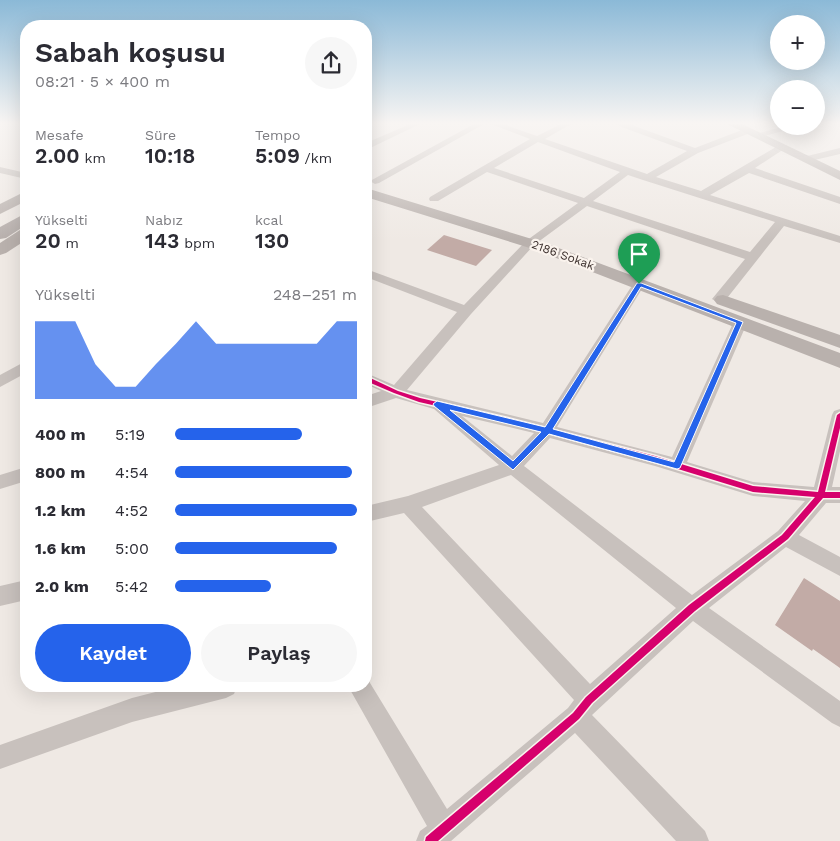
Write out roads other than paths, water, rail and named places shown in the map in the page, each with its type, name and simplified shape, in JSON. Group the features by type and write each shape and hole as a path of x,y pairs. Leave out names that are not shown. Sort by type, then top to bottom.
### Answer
{"main road":[{"path":"813,163 840,176"},
{"name":"2186 Sokak","path":"372,185 434,199 535,238 639,284 840,361"},
{"name":"2186 Sokak","path":"372,185 719,299 840,342"},
{"path":"0,210 20,198"},
{"path":"0,219 20,207"},
{"path":"0,234 20,222"},
{"path":"0,250 20,237"}],"street":[{"path":"372,182 407,163"},
{"path":"434,199 497,163"},
{"path":"604,163 780,222 839,239"},
{"path":"647,178 673,163"},
{"path":"702,195 757,163"},
{"path":"487,169 752,257"},
{"path":"748,169 840,201"},
{"path":"372,400 396,392 466,312 535,238 628,172"},
{"path":"3,173 20,175"},
{"path":"719,299 780,222"},
{"path":"372,275 466,312"},
{"path":"372,513 408,504 513,467 547,430 639,284"},
{"path":"677,466 740,322"},
{"path":"4,375 20,368"},
{"path":"4,375 20,380"},
{"path":"372,381 396,392 437,404 547,430 753,489 830,495"},
{"path":"437,404 513,467 692,608 840,715"},
{"path":"362,692 437,835 582,708 692,608 785,537 830,495 840,415"},
{"path":"0,482 20,476"},
{"path":"408,504 695,841"},
{"path":"785,537 840,567"},
{"path":"0,596 20,591"},
{"path":"0,757 132,710 202,692"}]}
